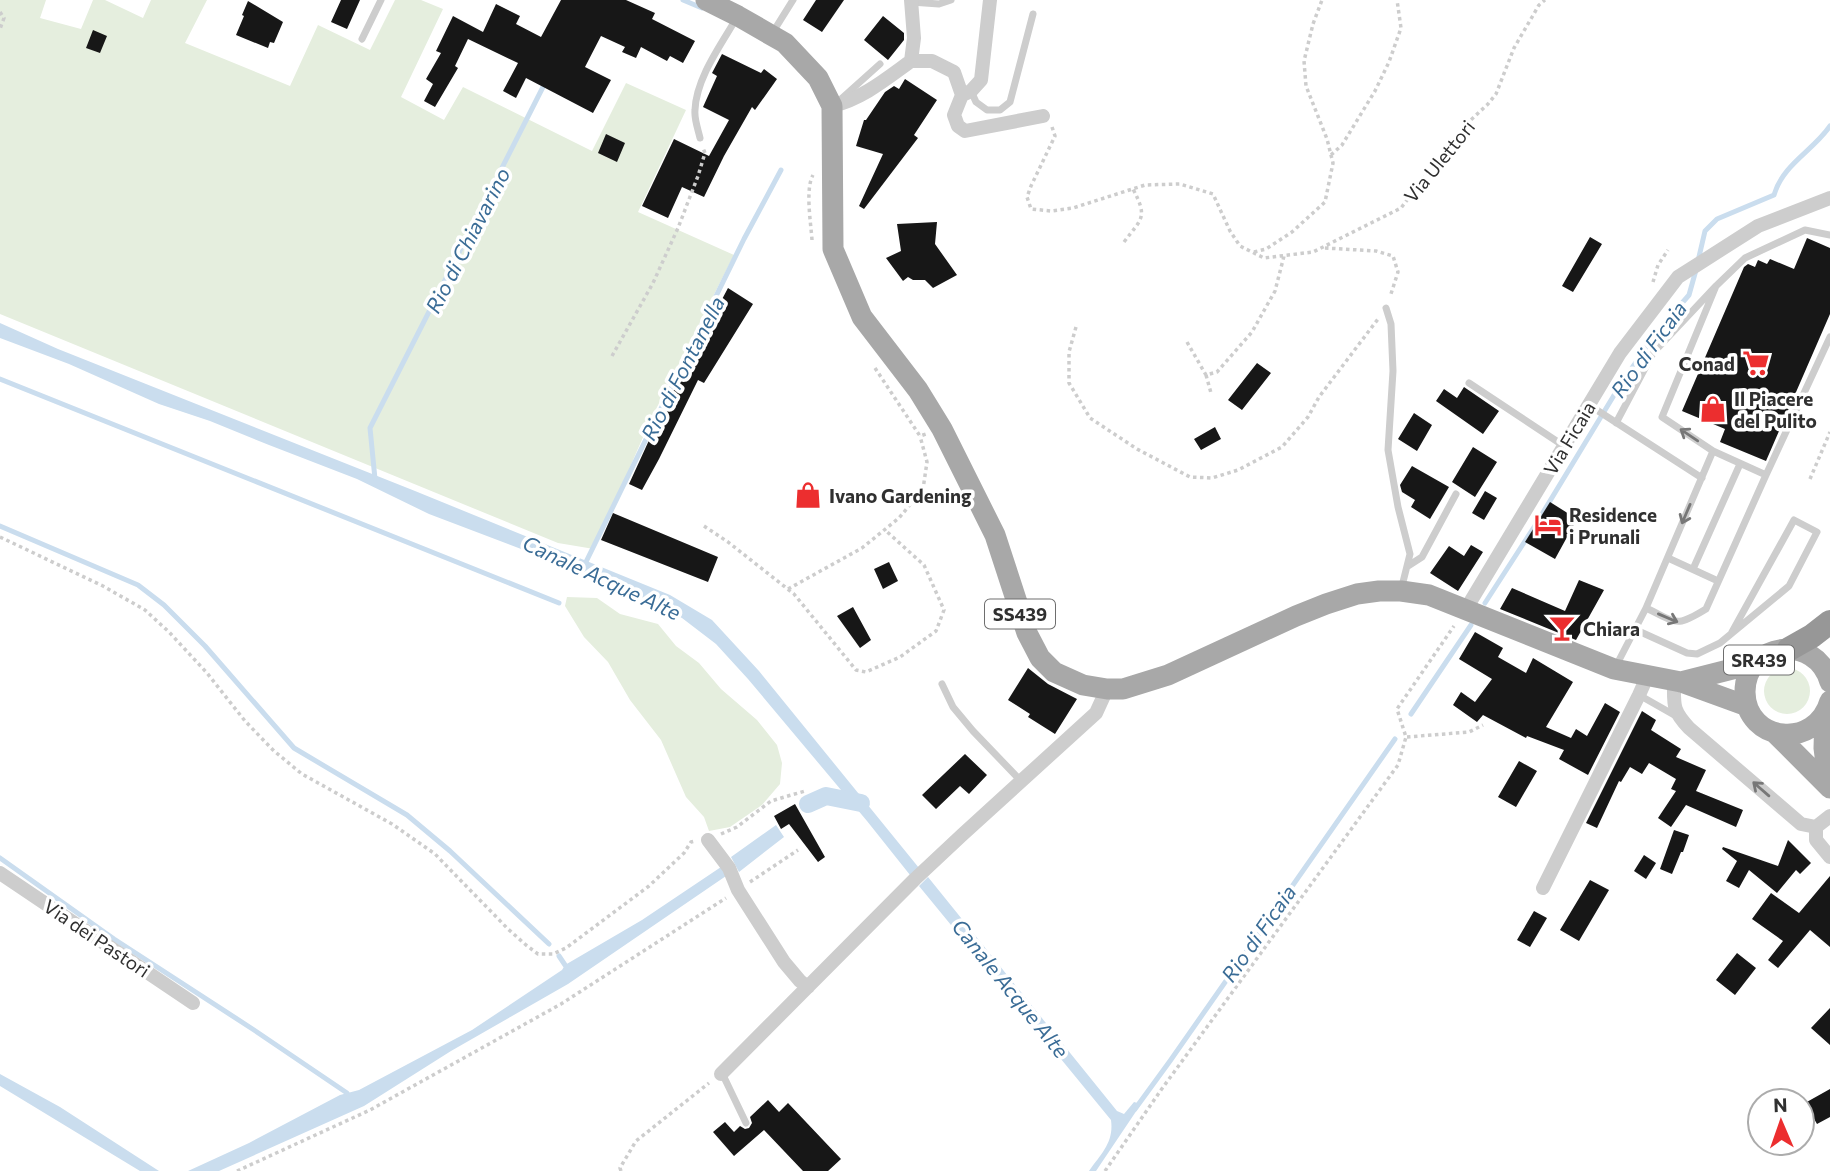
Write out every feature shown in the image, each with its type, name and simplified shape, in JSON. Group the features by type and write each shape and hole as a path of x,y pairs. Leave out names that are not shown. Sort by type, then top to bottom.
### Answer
{"highway":[{"path":"1789,649 1830,622"}],"main road":[{"name":"SS439","path":"705,0 785,43 818,78 832,106 833,249 862,317 906,372 943,429 995,535 1027,633 1040,658 1054,673 1083,685 1107,689 1139,686 1326,604 1357,594 1401,591 1429,595 1466,609 1614,669 1643,686 1677,682 1748,706"},
{"name":"SR439","path":"1677,682 1756,663 1768,654 1789,649 1804,652 1816,659 1830,682"},
{"name":"SR439","path":"1748,706 1746,681 1756,663"},
{"path":"1748,706 1758,723 1776,733 1830,787"},
{"path":"1776,733 1803,732 1815,725 1827,708"},
{"path":"1827,708 1824,748 1830,787"}],"street":[{"path":"990,0 981,80 967,93 954,115 958,126 965,131 1043,116"},
{"path":"911,1 914,38 911,61"},
{"path":"832,106 874,88 911,61 932,61 954,72 967,93"},
{"name":"Via Ficaia","path":"1466,609 1620,353 1678,277 1758,226 1830,198"},
{"path":"1677,682 1674,708 1680,718 1801,824 1816,827 1830,816"},
{"path":"1543,888 1643,686"},
{"path":"721,1073 919,875 1096,713 1107,689"},
{"path":"1816,827 1816,840 1830,857"},
{"path":"708,841 729,868 738,890 784,962 808,987"},
{"name":"Via dei Pastori","path":"0,873 193,1003"}],"lane":[{"path":"362,39 380,0"},
{"path":"771,35 793,0"},
{"path":"911,1 939,4 951,0"},
{"path":"967,93 987,110 1000,110 1010,102 1033,14"},
{"path":"700,138 694,111 699,89 706,71 738,16"},
{"path":"832,106 880,64"},
{"path":"1616,423 1653,353 1745,258 1805,230 1830,234"},
{"path":"1716,286 1662,417 1713,452 1766,475"},
{"path":"1386,308 1391,324 1393,371 1388,450 1410,554 1401,591"},
{"path":"1646,608 1678,623 1706,608 1830,337"},
{"path":"1469,383 1564,446"},
{"path":"1589,405 1702,478"},
{"path":"1614,669 1646,608 1713,452"},
{"path":"1693,569 1741,464"},
{"path":"1408,566 1422,557 1455,494"},
{"path":"1634,629 1687,653 1697,654 1720,643 1789,586 1816,532 1794,520 1732,632"},
{"path":"1668,558 1718,581"},
{"path":"942,684 953,707 972,731 1021,781"},
{"path":"1643,686 1680,718"},
{"path":"721,1073 746,1123"}],"path":[{"path":"1043,116 1051,123 1055,136 1027,197 1031,209 1051,211 1073,208 1145,185 1180,184 1213,194 1240,246 1254,253 1266,249 1292,232 1325,202 1333,163 1327,139 1306,86 1304,61 1312,24 1322,0"},
{"path":"1331,155 1342,145 1375,91 1389,62 1401,27 1397,0"},
{"name":"Via Ulettori","path":"1254,253 1264,258 1313,252 1401,208 1460,130 1496,94 1514,48 1539,5 1545,0"},
{"path":"0,12 4,18 0,29"},
{"path":"612,356 653,283 678,228 705,153 700,138"},
{"path":"1124,242 1141,220 1142,206 1132,189"},
{"path":"1076,327 1069,352 1069,383 1090,418 1137,449 1190,478 1212,478 1238,470 1282,447 1308,417 1319,397 1386,308 1398,272 1393,256 1376,251 1323,247"},
{"path":"1206,375 1217,372 1252,332 1276,292 1284,256"},
{"path":"1187,342 1206,375 1211,393"},
{"path":"1810,479 1830,432"},
{"path":"788,589 862,548 899,519 923,489 927,463 920,436"},
{"path":"704,526 794,594 856,670 866,672 900,657 936,631 944,610 924,565 885,530"},
{"path":"0,537 103,586 145,610 207,673 245,721 274,751 302,774 392,824 435,854 508,929 538,954 553,954 566,948 649,886 684,853 691,842 699,838 708,841 737,827 771,801 805,791"},
{"path":"1105,1171 1398,765 1406,737 1398,709 1466,609"},
{"path":"1406,737 1469,732 1483,725"},
{"path":"237,1171 370,1110 561,1004 798,850"},
{"path":"621,1171 620,1168 636,1141 721,1073"}],"green space":[{"path":"0,0 46,0 40,18 81,29 93,0 105,0 143,18 151,0 207,0 185,43 290,86 318,25 370,50 395,0 421,0 443,9 401,97 444,120 463,87 592,151 626,83 686,110 638,212 734,255 651,419 594,549 558,543 0,314"},
{"path":"567,597 597,598 620,614 658,624 676,646 699,663 721,689 757,720 777,745 782,763 780,784 762,805 730,827 709,831 704,817 686,797 661,740 630,700 608,662 584,637 565,606"},
{"path":"1787,668 1804,674 1810,691 1804,708 1787,714 1770,708 1764,691 1770,674"}],"water":[{"name":"Canale Acque Alte","path":"0,323 58,349 670,595 712,620 759,671 919,868 910,875 748,679 716,644 682,618 626,589 429,514 357,479 210,421 159,404 69,364 0,338"},
{"path":"776,825 784,837 739,872 731,857"},
{"path":"721,867 726,876 568,984 451,1051 364,1106 219,1171 188,1171 249,1143 340,1095 359,1090 472,1030 562,970 565,965 642,920"},
{"name":"Canale Acque Alte","path":"928,877 1117,1111 1124,1114 1134,1102 1141,1104 1096,1171 1089,1171 1109,1141 1111,1120 919,886"},
{"path":"0,1074 60,1107 159,1171 140,1171 0,1086"}],"building":[{"path":"341,0 360,0 347,29 331,22"},
{"path":"561,0 626,0 655,13 652,19 695,41 683,63 670,56 667,61 641,47 636,58 622,52 625,47 601,36 585,67 611,80 593,113 526,78 516,98 503,91 518,63 468,39 455,66 458,68 435,107 424,101 433,84 426,79 441,53 436,51 453,16 483,32 496,4 520,16 516,24 541,37"},
{"path":"816,0 844,0 822,32 803,20"},
{"path":"248,1 283,22 274,43 270,42 268,48 236,35"},
{"path":"883,16 904,33 904,40 888,60 864,40"},
{"path":"93,30 107,36 100,53 86,48"},
{"path":"722,54 761,73 764,69 777,79 755,110 752,107 704,197 682,187 668,218 642,206 674,139 709,156 729,120 703,107 717,76 712,73"},
{"path":"905,79 937,100 914,135 918,138 864,209 859,206 883,154 856,146 864,120 885,92 894,86 899,89"},
{"path":"606,134 625,143 617,162 598,153"},
{"path":"937,222 935,244 957,275 933,288 925,280 908,277 903,281 886,258 901,251 897,224"},
{"path":"1590,237 1602,244 1573,292 1562,286"},
{"name":"Conad","path":"1807,238 1830,248 1830,314 1766,461 1720,442 1725,429 1682,411 1744,267 1748,264 1755,267 1758,260 1767,264 1770,259 1794,269"},
{"path":"728,288 753,304 704,383 698,380 642,490 629,484 661,414"},
{"path":"1257,363 1271,373 1242,410 1228,400"},
{"path":"1464,387 1499,411 1483,434 1436,401 1444,389 1457,398"},
{"path":"1414,413 1432,425 1417,451 1398,439"},
{"path":"1215,427 1221,439 1201,450 1194,439"},
{"path":"1473,447 1497,462 1475,497 1452,482"},
{"path":"1412,466 1449,487 1430,519 1411,507 1415,500 1402,492 1400,485"},
{"path":"1485,491 1497,498 1484,520 1472,513"},
{"path":"1550,502 1577,519 1555,559 1525,542"},
{"path":"613,513 718,557 708,582 601,540"},
{"path":"1471,545 1483,552 1458,591 1430,573 1449,546 1464,556"},
{"path":"889,562 898,581 883,589 874,569"},
{"path":"1579,580 1604,590 1576,640 1500,609 1512,588 1565,611"},
{"path":"853,607 871,640 860,648 837,616"},
{"path":"1475,632 1503,648 1498,657 1526,673 1533,658 1573,682 1546,727 1571,738 1576,729 1587,736 1605,703 1620,712 1588,775 1559,759 1564,750 1527,736 1526,738 1483,715 1477,722 1453,705 1461,692 1475,702 1492,679 1459,659"},
{"path":"1028,668 1048,684 1077,699 1055,734 1008,700"},
{"path":"1642,711 1656,720 1651,730 1681,749 1676,757 1706,770 1696,791 1743,810 1736,827 1686,805 1671,827 1658,818 1676,791 1671,789 1676,779 1649,763 1642,774 1630,767 1621,782 1619,781 1597,828 1586,823"},
{"path":"965,754 987,775 969,794 960,786 936,809 922,795"},
{"path":"1519,761 1537,771 1516,807 1498,797"},
{"path":"795,804 825,857 818,862 789,824 781,829 774,816"},
{"path":"1674,830 1689,835 1672,874 1660,869"},
{"path":"1788,840 1811,863 1800,874 1796,870 1777,893 1749,870 1739,888 1726,881 1737,861 1722,849 1723,847 1778,866"},
{"path":"1644,855 1656,863 1646,879 1634,871"},
{"path":"1830,876 1830,947 1810,930 1778,968 1768,960 1783,941 1752,919 1771,893 1799,913"},
{"path":"1590,880 1609,890 1579,941 1560,930"},
{"path":"1534,911 1547,918 1530,947 1517,940"},
{"path":"1737,953 1756,968 1735,995 1716,980"},
{"path":"1830,1008 1830,1045 1811,1028"},
{"path":"1830,1089 1830,1117 1817,1124 1816,1122 1816,1097"},
{"path":"768,1100 779,1112 788,1103 841,1159 828,1171 803,1171 764,1130 734,1156 713,1132 725,1122 734,1132 740,1126 749,1128 752,1123 750,1117"}],"waterway":[{"name":"Rio di Chiavarino","path":"683,0 702,8"},
{"name":"Rio di Chiavarino","path":"375,479 370,428 545,83"},
{"name":"Rio di Ficaia","path":"1698,261 1705,231 1717,219 1774,195 1778,184 1791,166 1830,126"},
{"name":"Rio di Fontanella","path":"584,566 744,239 781,170"},
{"name":"Rio di Ficaia","path":"1485,603 1619,387 1656,333 1689,295 1696,270"},
{"path":"0,379 559,603"},
{"path":"0,526 138,585 164,605 205,646 294,748 407,815 450,851 549,944"},
{"name":"Rio di Ficaia","path":"1411,714 1471,625"},
{"name":"Rio di Ficaia","path":"1135,1109 1395,739"},
{"path":"808,804 826,796 861,803"},
{"path":"0,858 114,939 347,1093"},
{"path":"559,956 565,965"}],"place":[{"name":"Conad","path":"1756,363"},
{"name":"Il Piacere del Pulito","path":"1713,409"},
{"name":"Ivano Gardening","path":"808,495"},
{"name":"Residence i Prunali","path":"1548,525"},
{"name":"Chiara","path":"1562,628"}]}
